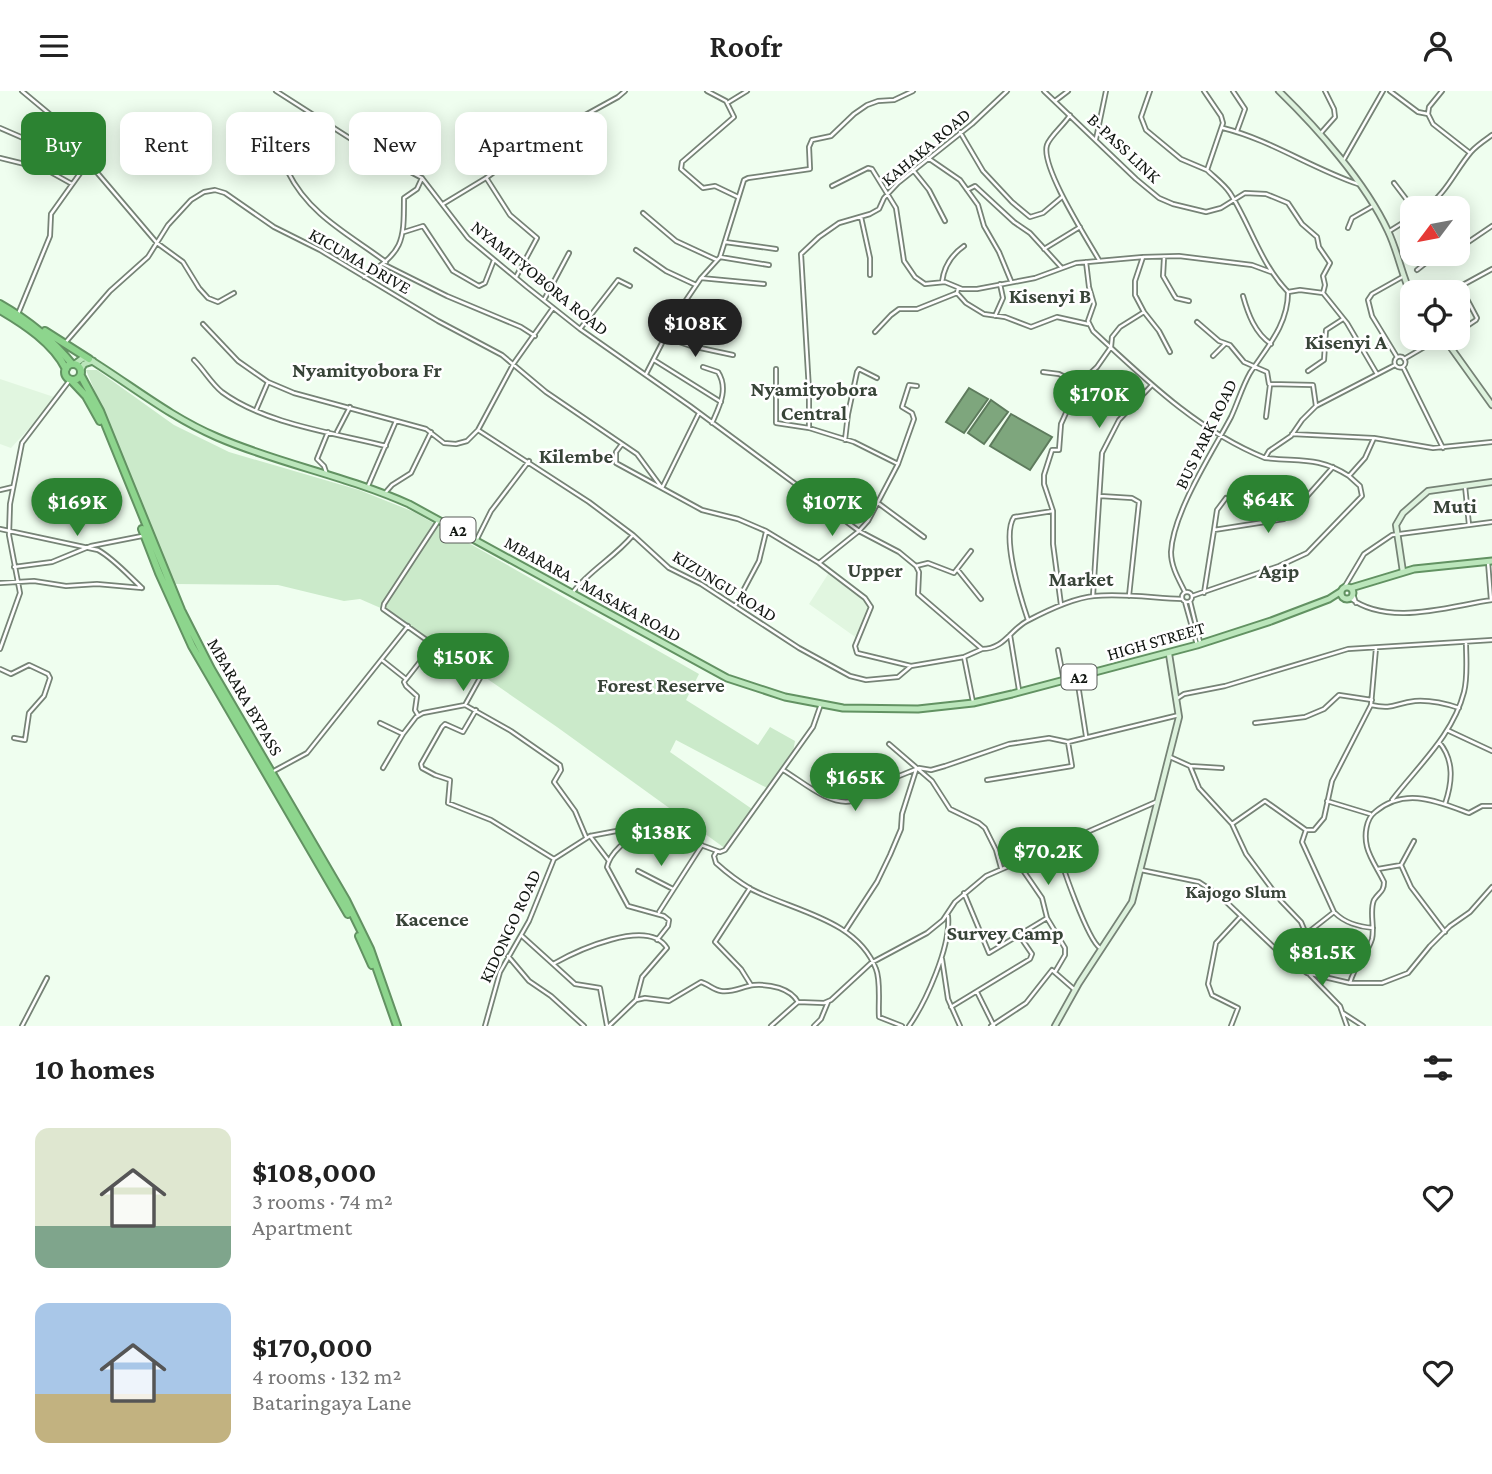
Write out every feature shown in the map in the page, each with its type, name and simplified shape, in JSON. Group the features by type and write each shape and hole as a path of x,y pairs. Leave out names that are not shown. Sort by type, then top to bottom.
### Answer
{"highway":[{"name":"A2","path":"0,305 91,360"},
{"path":"0,310 38,337 59,357 66,369 77,368"},
{"name":"A2","path":"53,339 77,368"},
{"path":"71,380 77,368"},
{"name":"MBARARA BYPASS","path":"77,368 100,411 181,610 211,669 346,900 370,949 395,1026"},
{"name":"MBARARA BYPASS","path":"66,369 66,376 86,396 97,415 159,573 192,646 347,911 382,989 395,1026"}],"main road":[{"path":"1279,91 1343,162 1373,206 1388,232 1406,280"},
{"path":"1453,350 1492,405"},
{"path":"77,368 83,358 91,360"},
{"name":"MBARARA - MASAKA ROAD","path":"91,360 148,399 214,436 243,448 368,486 440,519 571,594 727,678 785,697 821,704"},
{"path":"1403,572 1396,534 1397,520 1425,493 1438,488 1492,482"},
{"name":"HIGH STREET","path":"821,704 888,710 973,703 1199,645 1403,572 1490,561"},
{"path":"1055,1026 1132,902 1179,715 1169,654"}],"street":[{"path":"22,91 46,112"},
{"path":"276,91 362,146 422,178 417,189 404,198 404,232 397,250 385,263 364,277"},
{"path":"443,204 486,178 529,146 625,91"},
{"path":"707,91 728,103 733,119 682,162 681,166 702,188 715,186 738,197"},
{"path":"728,103 747,91"},
{"path":"646,374 664,337 696,285 719,259 743,183 748,178 810,169 812,139 831,136 853,114 867,105 894,100 913,91"},
{"name":"KAHAKA ROAD","path":"809,428 810,390 802,254 847,219 861,217 879,209 887,194 913,170 1007,91"},
{"name":"B-PASS LINK","path":"1044,91 1149,190 1173,204 1206,212 1214,211 1243,194 1250,193 1266,194 1288,203 1302,224 1317,237 1319,247 1330,263 1323,276 1323,293"},
{"path":"1055,101 1068,91"},
{"path":"1096,139 1106,91"},
{"path":"1150,91 1141,117 1146,130 1181,159 1206,170 1226,187 1271,272 1288,292 1300,290 1323,293 1343,319 1377,374"},
{"path":"1204,91 1221,116 1223,128 1206,170"},
{"path":"1233,91 1245,109 1237,131"},
{"path":"1320,134 1335,117 1325,91"},
{"path":"1343,162 1383,91"},
{"path":"1390,91 1418,112 1428,114"},
{"path":"1439,92 1429,107 1428,114 1433,124 1470,153"},
{"path":"1070,114 1046,147 1062,197 1098,260"},
{"path":"0,128 21,138"},
{"path":"1223,128 1299,156 1322,171 1358,184"},
{"path":"960,132 983,171 1030,217 1044,213 1062,197"},
{"path":"1439,196 1470,153 1492,135"},
{"path":"928,157 960,180 978,205 984,226 999,252 1011,282"},
{"path":"0,158 45,169 72,184"},
{"path":"832,186 870,168 892,199 898,213 898,232 904,261 920,282 929,284 942,282 958,288 977,289 1035,278 1061,267 1086,262 1143,257 1192,258 1252,265 1271,272"},
{"path":"913,170 929,190 945,221"},
{"path":"18,315 50,236 51,214 80,175"},
{"path":"99,175 157,243 183,262 208,298 218,302 234,293"},
{"path":"290,175 302,196 327,221 385,263 447,296 535,335"},
{"name":"NYAMITYOBORA ROAD","path":"422,178 468,238 553,308 859,531 899,552 916,566"},
{"path":"486,178 510,215 537,238 516,277"},
{"path":"1394,183 1404,196"},
{"path":"967,190 975,186 1030,233 1061,267"},
{"name":"KICUMA DRIVE","path":"64,343 110,291 148,257 168,225 191,200 204,192 215,190 225,193 274,227 320,250 514,363 537,385 637,454 662,488"},
{"path":"1348,228 1352,218 1361,210 1373,206"},
{"path":"643,213 676,241 719,259 769,265"},
{"path":"861,217 870,258 870,275"},
{"path":"1388,232 1400,224"},
{"path":"1470,241 1492,226"},
{"path":"404,232 424,227 453,271 479,286 485,283 494,260"},
{"path":"1044,249 1080,227"},
{"path":"725,242 776,249"},
{"path":"942,282 949,259 964,246"},
{"path":"636,250 666,271 696,285"},
{"path":"544,300 569,253"},
{"path":"1143,257 1134,288 1144,312 1159,331 1170,352"},
{"path":"1164,258 1163,276 1174,296 1189,301"},
{"path":"1086,262 1094,304 1088,324"},
{"path":"1417,270 1422,266"},
{"path":"1470,281 1492,269"},
{"path":"1404,276 1372,294 1368,300 1373,316 1397,357 1404,359 1422,350"},
{"path":"701,278 764,283"},
{"path":"580,329 618,280 630,286"},
{"path":"996,316 1003,298 1000,285"},
{"path":"957,293 958,288"},
{"name":"BUS PARK ROAD","path":"1185,592 1172,561 1175,527 1218,436 1286,314 1288,292"},
{"path":"957,293 971,307 1035,327 1058,317 1088,324 1151,386 1218,436 1265,458 1310,459 1334,467 1360,486 1362,496 1307,553 1279,566 1192,596 1186,601"},
{"path":"875,332 899,309 917,309 957,293"},
{"path":"1243,296 1252,323 1271,344"},
{"path":"1470,305 1477,318 1470,324"},
{"path":"203,324 237,361 268,382 294,393 431,432 444,443 456,444 467,441 478,429 514,363 553,308"},
{"path":"1061,607 1053,544 1053,511 1044,475 1052,450 1059,450 1061,424 1079,384 1097,367 1111,347 1112,337 1120,327 1144,312"},
{"path":"1308,371 1324,360 1326,330 1343,319"},
{"path":"1198,322 1219,341 1230,345 1244,362 1267,372 1267,381 1270,384 1266,417"},
{"path":"664,337 733,355"},
{"path":"1213,356 1225,344"},
{"path":"1395,365 1397,357"},
{"path":"1404,359 1403,367 1443,447"},
{"path":"194,360 223,392 256,410 386,446"},
{"path":"654,361 721,402"},
{"path":"1265,458 1269,451 1292,434 1301,420 1316,406 1395,365 1403,367"},
{"path":"703,367 716,371 723,387 721,402 712,423"},
{"path":"776,369 776,423 809,428 845,440 898,464"},
{"path":"845,440 857,372 859,369 864,370 877,377"},
{"path":"1043,373 1059,374 1079,384"},
{"path":"0,649 20,598 9,530 13,487 23,439 71,380"},
{"path":"256,410 268,382"},
{"path":"1270,384 1311,384 1314,387 1316,406"},
{"path":"819,563 859,531 878,503 898,464 914,419 912,413 902,407 902,402 909,385 917,386"},
{"path":"1093,596 1103,447 1125,412 1151,386"},
{"path":"336,433 349,407"},
{"path":"662,488 699,413"},
{"path":"368,486 396,421"},
{"name":"KIZUNGU ROAD","path":"478,429 529,461 634,535 669,568 735,606 799,648 859,680 898,677 911,666 964,657 982,649 996,647 1028,620 1093,596 1186,601"},
{"path":"326,473 317,459 328,432"},
{"path":"385,493 411,473 431,432"},
{"path":"1292,434 1374,438 1443,447 1492,442"},
{"path":"1349,476 1364,458 1374,438"},
{"path":"622,444 616,452 616,463 702,510 738,519 766,531 819,563 865,598 871,607 855,646 857,653 911,666"},
{"path":"476,540 492,511 529,461"},
{"path":"1214,530 1284,519 1334,467"},
{"path":"1465,486 1469,525"},
{"path":"0,490 13,487"},
{"path":"1100,496 1132,498 1139,502 1129,596"},
{"path":"1204,593 1217,510 1226,498"},
{"path":"878,503 924,537"},
{"path":"1028,620 1013,565 1010,525 1014,517 1053,511"},
{"path":"440,519 384,604 384,611 480,679 465,705"},
{"path":"1490,561 1492,600 1402,613 1356,603 1348,591 1358,562 1369,549 1396,534 1492,522"},
{"path":"0,529 19,535 99,549 110,556 120,569 142,588 97,584 66,586 34,581 0,583"},
{"path":"735,606 759,562 766,531"},
{"path":"14,567 52,562 85,548 145,535"},
{"path":"571,594 584,578 617,554 634,535"},
{"path":"971,551 951,573 928,563 916,566 919,572 916,591 982,649"},
{"path":"957,569 981,599"},
{"path":"1185,592 1192,596"},
{"path":"1185,592 1199,645"},
{"path":"272,772 304,756 408,627"},
{"path":"1010,635 1019,692"},
{"path":"1178,699 1184,694 1234,684 1348,649 1492,640"},
{"path":"1350,983 1354,967 1367,952 1373,927 1373,904 1384,887 1367,846 1366,835 1371,815 1392,800 1447,730 1459,708 1464,690 1466,642"},
{"path":"418,715 415,710 417,696 405,685 433,645"},
{"path":"1232,824 1265,801 1306,830 1314,830 1320,825 1332,781 1371,705 1376,648"},
{"path":"1058,650 1064,681"},
{"path":"964,657 973,703"},
{"path":"382,660 407,679"},
{"path":"0,669 11,674 29,665 48,674 50,678 44,696 29,713 25,740 14,738"},
{"path":"1077,677 1086,736"},
{"path":"1255,723 1305,717 1324,709 1339,695 1372,700"},
{"path":"1371,705 1393,708 1406,703 1426,701 1459,708"},
{"path":"821,704 813,727 726,849 717,851 714,859 718,865 751,888 817,916 859,942 877,973 879,1017 902,1026"},
{"path":"383,768 418,715 465,705 511,731 560,765 561,770 554,782 575,810 588,836 608,861"},
{"path":"476,710 463,732 444,725 421,764 422,768 450,779 448,803 491,820 554,859"},
{"path":"783,769 831,799 849,802 852,801 860,775 889,780 917,769 931,770 1009,744 1043,738 1068,742 1179,715"},
{"path":"380,723 403,734"},
{"path":"1447,730 1492,751"},
{"path":"987,781 1072,766 1068,742"},
{"path":"1439,742 1447,753 1451,771 1445,804"},
{"path":"889,744 940,791 950,809 985,828 1001,868"},
{"path":"1170,757 1189,766 1222,768"},
{"path":"1189,766 1204,794 1232,824 1246,854 1281,901 1301,922 1306,934"},
{"path":"845,932 877,882 890,855 901,829 902,814 917,769"},
{"path":"1392,800 1406,797 1445,804 1469,813 1482,806 1492,806"},
{"path":"1327,801 1371,815"},
{"path":"814,1026 821,1019 828,1002 872,963 927,933 947,916 964,893 986,876 1156,802"},
{"name":"KIDONGO ROAD","path":"485,1026 493,990 508,956 529,921 554,859 588,836 611,830 674,835 717,851"},
{"path":"1306,830 1302,842 1334,912 1342,920 1373,927"},
{"path":"639,831 624,842 608,861 607,867 628,906 664,916 670,922 657,940"},
{"path":"1401,865 1414,841"},
{"path":"658,914 702,845"},
{"path":"1058,845 1060,857 1090,935 1096,945 1103,948"},
{"path":"1018,863 1042,898 1047,918 1066,952 1055,972"},
{"path":"1377,869 1401,865"},
{"path":"1401,865 1411,887 1445,932"},
{"path":"1141,870 1195,880 1219,895 1282,955 1307,973 1336,1000 1347,1026"},
{"path":"638,871 673,889"},
{"path":"1307,973 1350,983 1382,983 1402,976 1445,932 1470,912 1492,887"},
{"path":"751,888 715,942 745,974 751,985"},
{"path":"964,893 986,952 991,952 1047,918"},
{"path":"1282,955 1334,912"},
{"path":"909,1026 930,991 941,955 947,916"},
{"path":"1231,1026 1238,1008 1212,995 1208,984 1216,943 1241,916"},
{"path":"553,964 595,944 638,935 657,940 667,948 642,978 636,1000"},
{"path":"951,1007 1030,959 1032,954 1019,935"},
{"path":"521,936 575,984 600,988 608,1026"},
{"path":"941,955 951,1007 960,1026"},
{"path":"508,956 529,981 551,996 584,1026"},
{"path":"977,992 993,1025 1026,1003 1052,970 1075,990"},
{"path":"22,1026 47,978"},
{"path":"608,1026 636,1000 645,998 669,1001 701,982 724,991 751,985 788,991 798,1002"},
{"path":"771,1026 798,1002 828,1002"},
{"path":"1343,1013 1363,1026"}],"shaded area":[{"path":"86,370 97,370 174,425 229,452 359,490 414,512 699,674 686,700 758,745 770,727 795,741 793,752 767,788 676,740 670,752 752,809 726,849 557,727 392,613 360,599 344,601 278,585 175,584"},
{"path":"0,379 57,398 11,448 0,444"},
{"path":"969,388 988,399 964,433 946,422"},
{"path":"991,400 1008,412 984,444 968,433"},
{"path":"1011,414 1052,437 1030,470 990,446"},
{"path":"830,571 869,602 871,607 858,639 809,604"}],"district":[{"name":"Kisenyi B","path":"1050,296"},
{"name":"Kisenyi A","path":"1346,342"},
{"name":"Nyamityobora Fr","path":"367,370"},
{"name":"Nyamityobora Central","path":"814,401"},
{"name":"Kilembe","path":"576,456"},
{"name":"Muti","path":"1455,506"},
{"name":"Upper","path":"875,570"},
{"name":"Agip","path":"1279,571"},
{"name":"Market","path":"1081,579"},
{"name":"Forest Reserve","path":"661,685"},
{"name":"Kajogo Slum","path":"1236,891"},
{"name":"Kacence","path":"432,919"},
{"name":"Survey Camp","path":"1005,933"}]}
